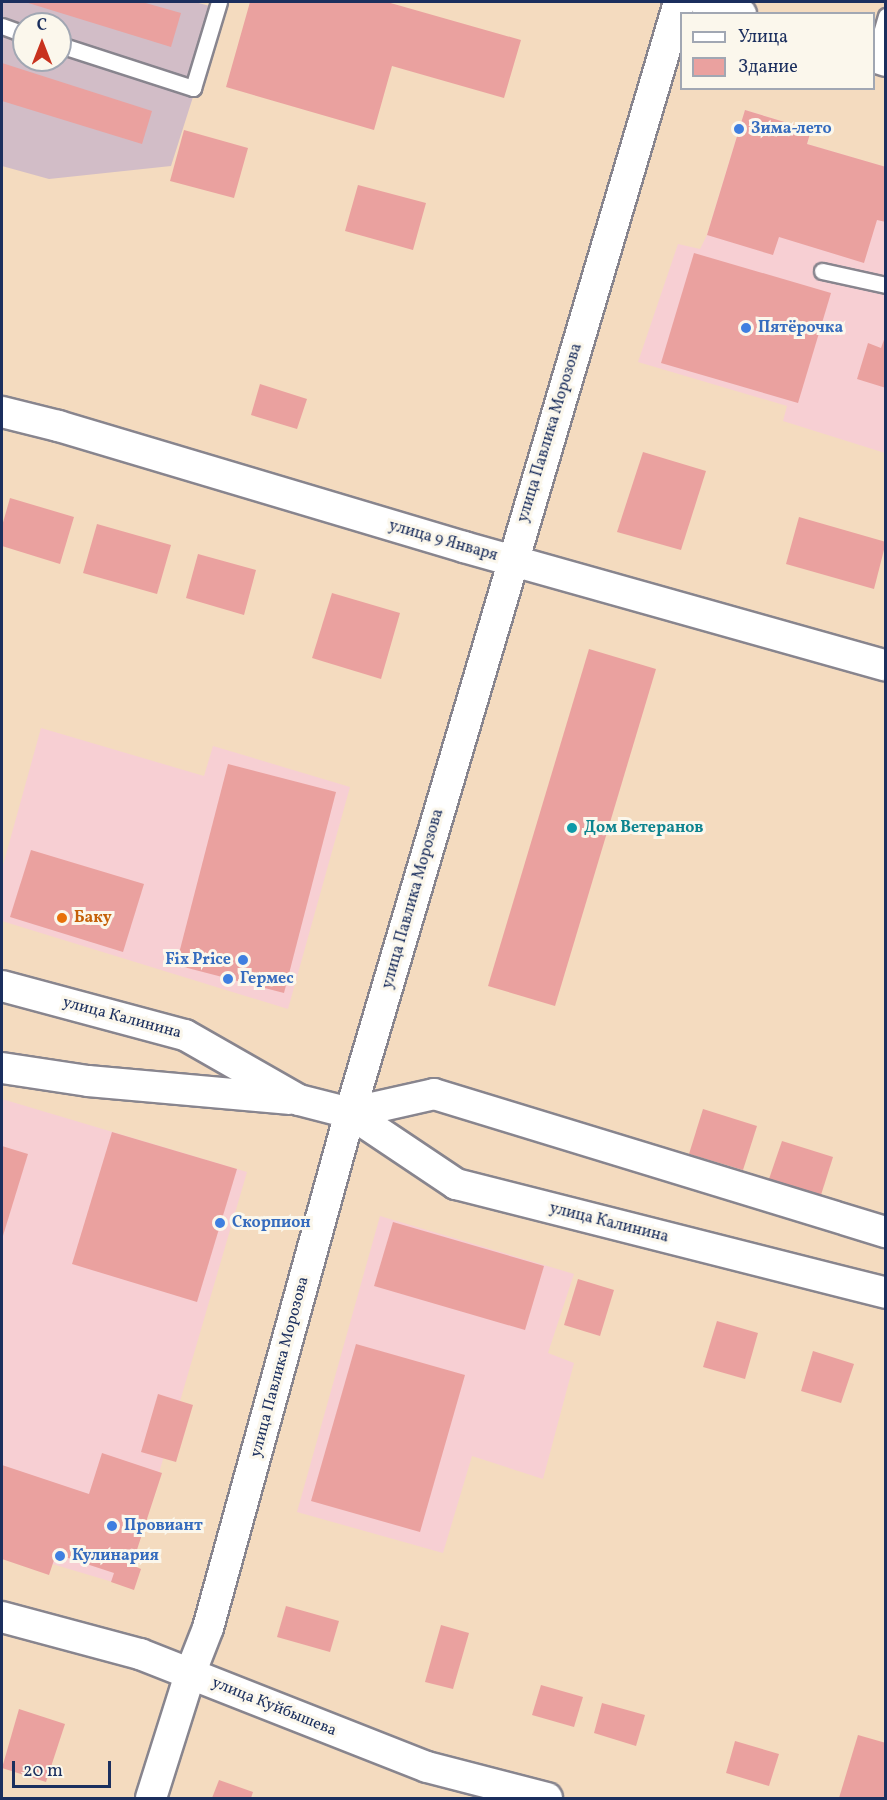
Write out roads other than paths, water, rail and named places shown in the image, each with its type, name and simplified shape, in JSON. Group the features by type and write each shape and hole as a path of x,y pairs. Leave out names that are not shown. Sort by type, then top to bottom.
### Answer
{"street":[{"name":"улица Павлика Морозова","path":"151,1798 190,1674 208,1628 350,1113 679,2"},
{"path":"704,2 735,12"},
{"name":"улица 9 Января","path":"2,412 58,426 512,561 885,666"},
{"name":"улица Калинина","path":"2,986 185,1035 299,1100"},
{"name":"улица Калинина","path":"2,1068 88,1081 299,1100 350,1113 456,1184 885,1293"},
{"name":"улица Калинина","path":"350,1113 434,1094 885,1232"},
{"name":"улица Куйбышева","path":"2,1617 140,1654 427,1767 547,1798"}],"lane":[{"path":"72,49 194,88 219,2"},
{"path":"875,50 885,16"},
{"path":"822,271 885,285"}],"place":[{"name":"Зима-лето","path":"739,129"},
{"name":"Пятёрочка","path":"746,328"},
{"name":"Дом Ветеранов","path":"572,828"},
{"name":"Баку","path":"62,918"},
{"name":"Fix Price","path":"243,960"},
{"name":"Гермес","path":"228,979"},
{"name":"Скорпион","path":"220,1223"},
{"name":"Провиант","path":"112,1526"},
{"name":"Кулинария","path":"60,1556"}]}
